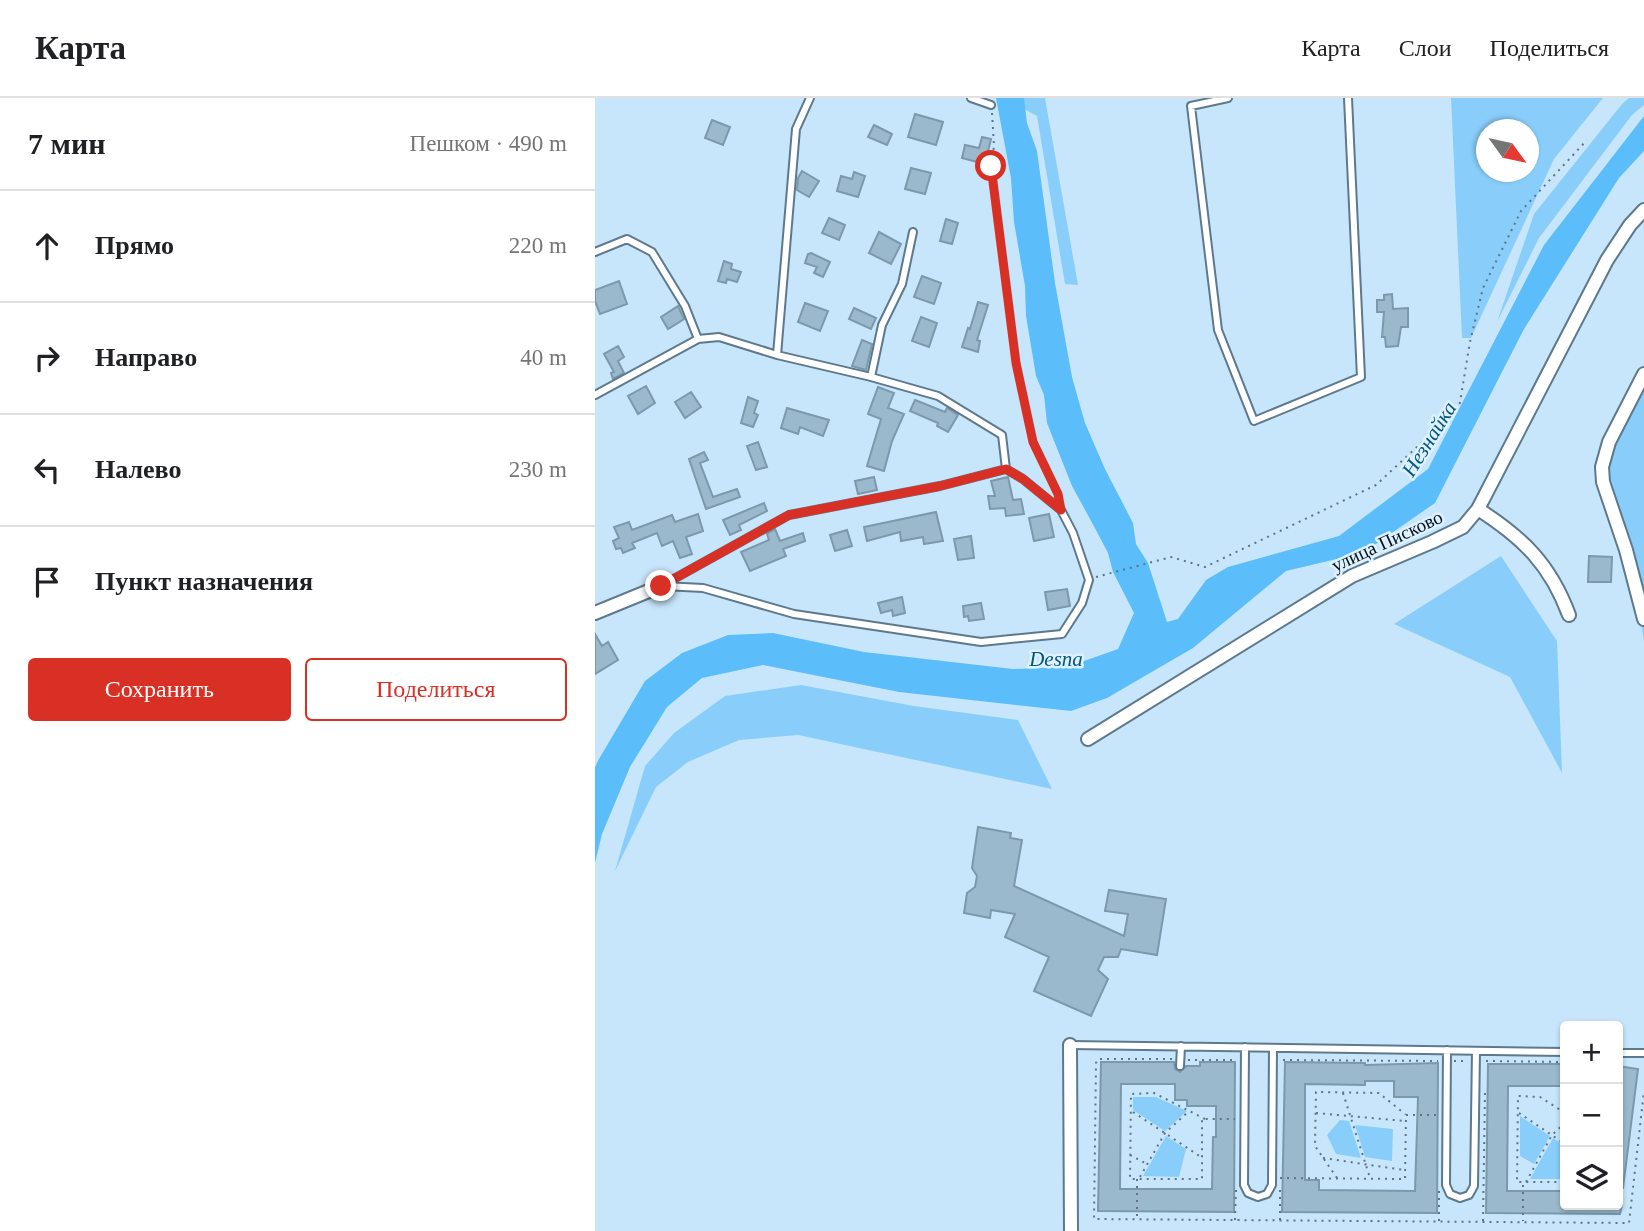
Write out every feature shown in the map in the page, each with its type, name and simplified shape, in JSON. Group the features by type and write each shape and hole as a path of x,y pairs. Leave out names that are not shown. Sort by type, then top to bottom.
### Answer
{"street":[{"name":"улица Писково","path":"1089,738 1352,576 1462,527 1478,509 1607,260 1644,209"},
{"path":"1644,374 1609,442 1602,467 1603,482 1626,550 1644,619"},
{"path":"1478,509 1510,530 1542,564 1569,615"},
{"path":"595,613 661,586"},
{"path":"1070,1045 1072,1231"}],"lane":[{"path":"776,355 796,129 810,98"},
{"path":"971,98 991,106"},
{"path":"1228,98 1191,106 1217,330 1254,422 1361,377 1347,98"},
{"path":"871,377 882,325 902,284 913,232"},
{"path":"595,252 627,239 652,252 685,306 698,339"},
{"path":"595,395 698,339 719,337 776,355 938,396 1002,435 1006,469"},
{"path":"1006,469 1023,479 1061,510 1073,533 1089,580 1082,603 1062,634 981,642 794,614 703,589 661,586 789,515 940,486 1006,469"},
{"path":"1070,1045 1560,1052"},
{"path":"1180,1063 1181,1046"},
{"path":"1245,1047 1244,1185 1248,1193 1258,1197 1267,1194 1272,1185 1273,1048"},
{"path":"1447,1050 1446,1185 1450,1194 1460,1198 1469,1195 1474,1186 1476,1051"},
{"path":"1623,1053 1644,1053"}],"path":[{"path":"991,106 994,146 991,166 1016,363 1033,442 1058,494 1061,510"},
{"path":"1105,574 1171,557 1205,567 1375,485 1459,408 1470,342 1483,288 1521,211 1587,140"},
{"path":"1245,1060 1180,1063 1098,1059 1094,1219 1629,1223 1644,1091"},
{"path":"1273,1060 1560,1062"},
{"path":"1483,1223 1485,1088"},
{"path":"1336,1178 1315,1146 1316,1092 1379,1093 1406,1115 1440,1115"},
{"path":"1342,1092 1370,1179"},
{"path":"1205,1119 1202,1119 1202,1179 1130,1179 1131,1094 1154,1093 1205,1119 1236,1119"},
{"path":"1560,1110 1540,1097 1518,1097 1517,1182 1560,1182"},
{"path":"1131,1111 1202,1158"},
{"path":"1137,1219 1138,1179 1165,1133 1189,1111"},
{"path":"1316,1113 1406,1121"},
{"path":"1518,1113 1560,1140"},
{"path":"1280,1178 1405,1179 1406,1115"},
{"path":"1523,1222 1524,1182 1552,1135 1560,1128"},
{"path":"1130,1155 1147,1164"},
{"path":"1323,1158 1405,1170"}],"shaded area":[{"path":"996,98 1024,98 1027,123 1037,151 1055,283 1072,377 1085,423 1133,523 1136,544 1148,563 1167,622 1178,619 1206,580 1228,567 1339,536 1428,469 1544,245 1644,116 1644,151 1619,178 1524,329 1435,503 1360,555 1286,571 1193,648 1107,698 1071,711 899,692 763,665 702,678 667,707 630,767 602,834 595,863 595,767 645,681 682,653 728,635 773,633 864,652 1013,669 1067,667 1118,649 1134,613 1113,572 1108,553 1072,486 1047,423 1044,395 1036,376 1026,316 1025,286 1014,222 1011,178"},
{"path":"1004,98 1045,98 1078,285 1065,284 1037,116"},
{"path":"1451,98 1603,98 1554,159 1471,338 1462,338"},
{"path":"1629,98 1644,98 1644,105 1632,115 1539,238 1497,322 1534,214"},
{"path":"1644,365 1644,641 1630,555 1606,470"},
{"path":"1501,556 1557,641 1562,773 1510,677 1394,624"},
{"path":"801,685 914,706 1018,720 1052,789 798,735 739,740 688,762 656,787 615,871 645,766 674,733 725,696"},
{"path":"1133,1097 1156,1097 1187,1111 1165,1131 1133,1110"},
{"path":"1520,1116 1550,1136 1534,1164 1520,1156"},
{"path":"1340,1120 1349,1121 1361,1158 1336,1154 1327,1135"},
{"path":"1355,1125 1393,1129 1392,1161 1365,1157"},
{"path":"1166,1136 1186,1149 1179,1177 1143,1176"},
{"path":"1553,1138 1560,1143 1560,1179 1530,1179"}],"building":[{"path":"915,114 943,122 936,145 908,137"},
{"path":"712,120 730,127 723,145 705,138"},
{"path":"874,125 892,134 887,145 868,137"},
{"path":"982,137 991,139 985,164 962,158 965,145 979,148"},
{"path":"911,168 931,173 925,194 905,189"},
{"path":"802,171 819,181 809,197 797,190"},
{"path":"854,172 865,176 858,197 837,191 841,176 852,179"},
{"path":"829,218 845,225 839,240 822,233"},
{"path":"946,219 958,223 952,244 940,241"},
{"path":"879,232 901,244 891,264 869,253"},
{"path":"811,253 830,262 823,277 814,273 817,267 805,263"},
{"path":"724,261 732,264 731,269 741,272 737,282 727,279 726,283 718,281"},
{"path":"922,276 941,283 934,304 914,297"},
{"path":"619,281 627,304 600,314 595,301 595,290"},
{"path":"1392,294 1393,309 1408,308 1408,327 1401,327 1398,346 1386,347 1385,337 1382,337 1384,312 1377,312 1377,300 1384,300 1384,295"},
{"path":"978,302 988,305 977,340 980,341 978,352 962,347"},
{"path":"805,303 828,311 820,331 798,322"},
{"path":"678,306 684,319 668,329 661,317"},
{"path":"854,308 876,318 871,329 849,319"},
{"path":"921,317 937,323 929,347 912,341"},
{"path":"862,340 872,344 866,370 852,366"},
{"path":"618,346 624,357 618,361 624,373 613,379 611,373 614,372 604,354"},
{"path":"646,386 655,403 638,414 628,396"},
{"path":"878,387 894,393 888,408 904,414 892,441 884,471 867,466 881,419 868,414"},
{"path":"691,392 701,407 685,418 675,402"},
{"path":"748,397 758,401 754,413 758,415 753,427 741,423"},
{"path":"915,400 945,412 947,408 958,415 948,432 937,426 938,423 910,411"},
{"path":"787,408 829,420 823,436 800,427 798,434 781,428"},
{"path":"758,442 767,467 756,470 747,446"},
{"path":"704,452 708,460 700,463 713,497 737,489 740,497 706,509 689,459"},
{"path":"874,477 877,490 858,494 855,481"},
{"path":"1008,477 1013,500 1021,499 1024,514 1006,516 1005,508 990,509 988,496 995,496 991,481"},
{"path":"764,503 767,511 739,525 741,530 730,535 723,520"},
{"path":"936,512 943,541 924,544 923,537 901,541 900,532 867,541 864,527"},
{"path":"698,514 703,531 686,537 692,554 680,558 673,541 662,546 657,533 632,543 635,548 623,553 621,548 616,549 613,541 619,538 614,527 629,522 632,530 672,515 675,522"},
{"path":"1049,514 1054,537 1034,541 1029,518"},
{"path":"775,529 780,541 803,533 805,541 783,549 786,556 750,571 741,552 769,540 767,534"},
{"path":"847,530 852,546 835,551 830,535"},
{"path":"971,536 974,558 958,560 954,539"},
{"path":"1589,556 1612,557 1611,582 1588,582"},
{"path":"1067,589 1070,606 1048,610 1045,592"},
{"path":"902,597 905,613 893,616 892,610 881,613 878,603"},
{"path":"981,603 984,619 969,621 968,616 964,617 963,606"},
{"path":"595,634 602,646 608,642 618,660 595,674"},
{"path":"978,827 1011,833 1010,838 1022,840 1014,886 1124,936 1128,914 1105,911 1109,890 1166,899 1157,955 1121,949 1118,957 1104,957 1098,970 1108,979 1091,1016 1034,991 1049,957 1005,937 1015,914 991,910 990,918 964,913 967,893 975,887 977,876 972,868"},
{"path":"1101,1062 1174,1062 1175,1069 1180,1072 1186,1066 1200,1066 1200,1062 1235,1062 1234,1212 1098,1211","holes":["1121,1084 1175,1084 1175,1100 1187,1100 1187,1106 1216,1106 1212,1189 1120,1189"]},
{"path":"1285,1062 1365,1065 1438,1063 1437,1213 1282,1212","holes":["1365,1081 1394,1081 1394,1097 1418,1097 1415,1191 1319,1190 1319,1180 1305,1180 1305,1084 1365,1085"]},
{"path":"1488,1064 1560,1064 1560,1086 1508,1086 1507,1191 1560,1191 1560,1210 1621,1210 1620,1214 1486,1213"},
{"path":"1623,1067 1638,1069 1623,1188"}],"route":[{"path":"661,586 789,515 940,486 1006,469 1023,479 1061,510 1058,494 1033,442 1016,363 991,166"}],"water label":[{"name":"Незнайка","path":"1429,439"},
{"name":"Desna","path":"1056,659"}]}
